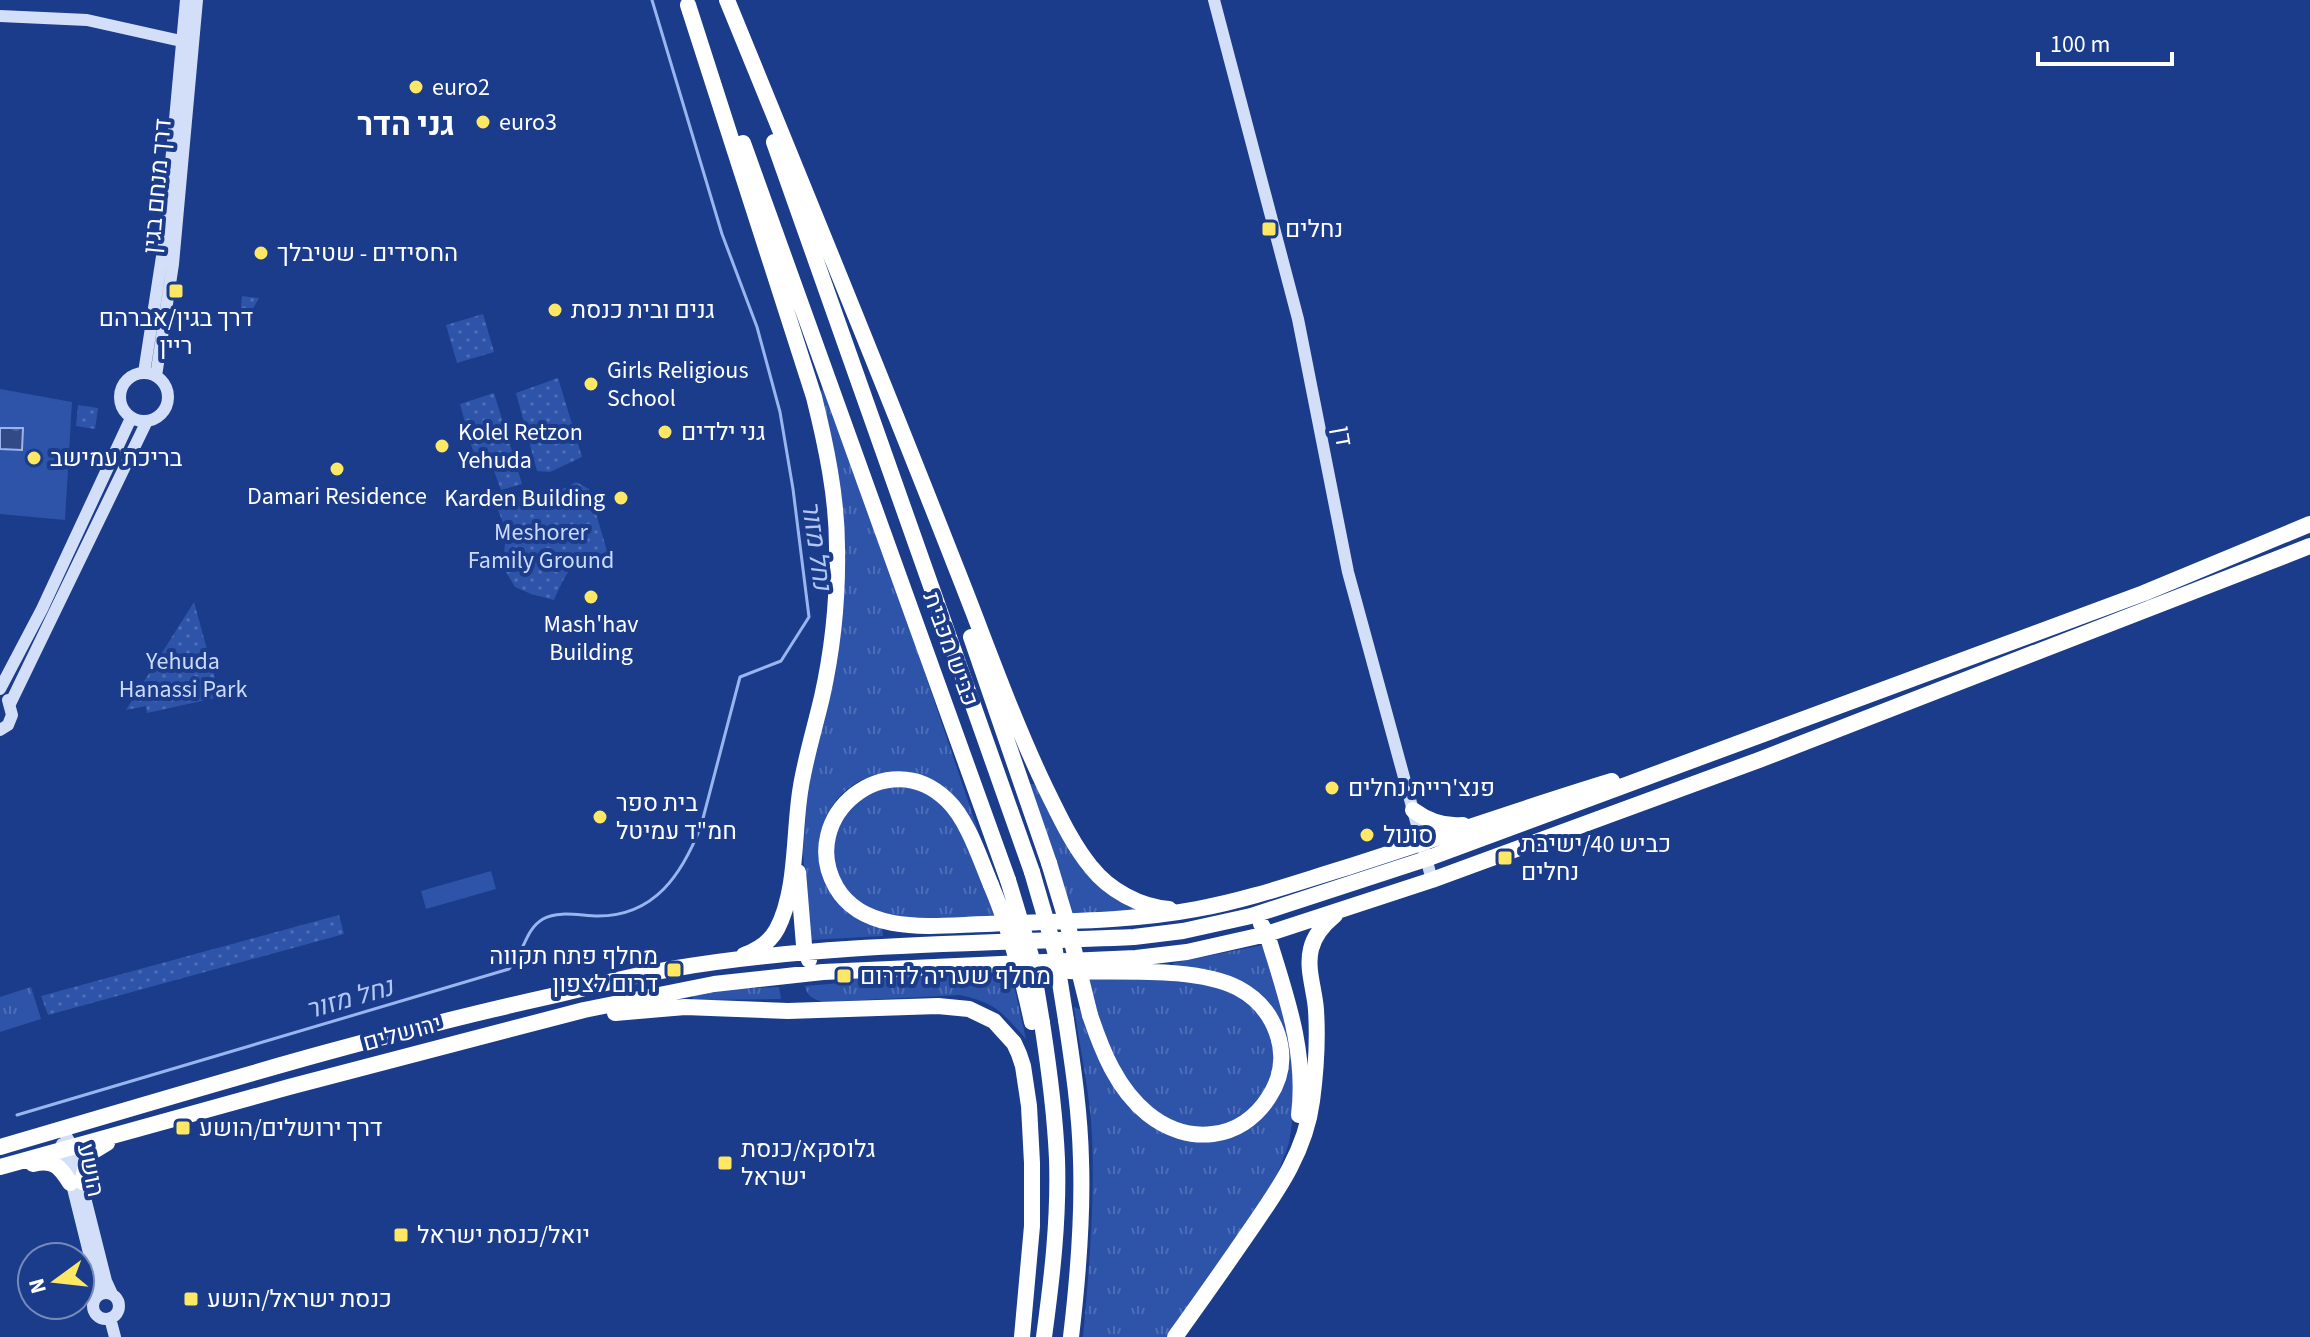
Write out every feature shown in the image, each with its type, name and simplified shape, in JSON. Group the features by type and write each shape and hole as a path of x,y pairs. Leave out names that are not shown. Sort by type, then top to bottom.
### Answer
{"highway":[{"path":"725,0 898,419 1032,760 1081,854 1103,879 1129,897 1162,908 1199,909"},
{"name":"כביש מכבית","path":"725,0 1032,872 1055,951 1078,1112 1082,1172 1079,1259 1071,1337"},
{"path":"687,2 814,397 833,496 837,543 835,618 822,695 801,786 789,889 772,937 758,949 724,961"},
{"name":"כביש מכבית","path":"687,2 728,101 1008,880 1031,956 1037,1023 1054,1114 1057,1187 1051,1296 1044,1337"},
{"path":"898,419 1049,863 1068,926 1090,1015 1108,1061 1125,1090 1150,1115 1181,1131 1197,1135 1243,1126 1264,1106 1280,1075 1281,1046 1265,1009 1253,997 1222,982 1169,974 915,968"},
{"path":"1037,1023 1020,967 991,885 958,813 949,801 924,784 898,779 876,783 852,796 833,820 826,848 831,877 857,909 880,920 912,925 1077,921 1199,909 1424,852 1766,733 2144,593 2310,524"},
{"path":"915,968 1136,958 1187,952 1267,934 1432,880 1774,755 2310,546"},
{"path":"1424,852 1480,824 1766,733"},
{"path":"1413,810 1442,824 1480,824"},
{"path":"795,831 806,953 811,964 823,972"},
{"name":"ירושלים","path":"0,1147 467,1014 673,968 806,953 1134,937 1183,931 1251,916 1424,852"},
{"path":"1175,1337 1290,1170 1308,1125 1317,1040 1311,950 1320,930 1339,911"},
{"path":"1251,916 1267,934 1293,1018 1301,1076 1295,1145 1267,1206"},
{"name":"ירושלים","path":"0,1169 147,1126 584,1010 714,984 823,972 915,968"},
{"path":"550,1019 685,1007 788,1011 938,1006 969,1009 994,1021 1014,1043 1019,1054 1029,1106 1032,1226 1022,1337"},
{"path":"0,1169 49,1162 62,1169 76,1183 89,1154 147,1126"}],"street":[{"name":"דרך מנחם בגין","path":"150,374 173,264 188,42 186,0"},
{"name":"דרך מנחם בגין","path":"188,42 197,0"},
{"name":"דן","path":"1214,0 1298,319 1348,572 1432,880"},
{"path":"0,16 87,20 188,42"},
{"path":"150,374 167,388 168,404 162,414 147,421 131,418 122,406 121,392 128,379 150,374"},
{"path":"0,730 12,715 10,704 0,692 131,418"},
{"path":"10,704 147,421"},
{"name":"הושע","path":"62,1129 112,1294"},
{"name":"הושע","path":"76,1183 97,1296"},
{"path":"104,1292 112,1294 119,1307 116,1314 102,1319 93,1311 92,1303 104,1292"},
{"path":"110,1318 115,1337"}],"green space":[{"path":"242,296 259,298 248,317 240,316"},
{"path":"483,314 494,352 457,363 446,325"},
{"path":"558,378 582,457 550,472 537,471 516,393"},
{"path":"826,381 987,857 965,811 944,787 909,772 869,777 845,791 828,813 820,839 821,866 831,891 851,913 882,927 883,936 809,940 803,852 808,787 840,619 819,396"},
{"name":"בריכת עמישב","path":"0,389 72,402 65,520 0,514"},
{"path":"494,393 522,484 501,490 493,468 475,459 460,404"},
{"path":"78,405 98,408 95,429 76,426"},
{"name":"Meshorer Family Ground","path":"576,482 589,489 609,558 586,561 572,568 554,600 515,587 503,567 506,530 498,510 525,495 531,510 546,510 555,493"},
{"name":"Yehuda Hanassi Park","path":"194,602 220,697 147,713 146,706 126,710"},
{"path":"1028,784 1037,784 1060,830 1141,910 1071,914"},
{"path":"905,785 935,797 954,819 971,852 995,917 912,919 870,910 851,896 837,875 832,848 839,822 868,792"},
{"path":"491,871 496,889 426,909 421,891"},
{"path":"339,915 344,934 48,1015 41,996"},
{"path":"1263,945 1288,1019 1296,1097 1289,1143 1274,1183 1169,1337 1083,1337 1093,1160 1089,1103 1074,1007 1082,1010 1134,1107 1213,1138 1279,1091 1269,1006 1175,971 1173,963"},
{"path":"854,975 1012,977 1026,1039 998,1010 982,1001 960,995 823,1002 809,995 805,986 854,982"},
{"path":"1088,975 1178,978 1223,988 1243,997 1263,1014 1278,1062 1261,1103 1226,1128 1182,1128 1140,1101 1105,1043"},
{"path":"31,987 41,1019 0,1032 0,997"},
{"path":"779,987 781,999 692,1000 694,994"}],"water":[{"path":"0,428 23,428 22,450 0,449"}],"waterway":[{"name":"נחל מזור","path":"17,1115 509,969 532,929 543,919 563,914 618,914 635,909 664,889 685,860 701,826 740,677 781,661 809,617 780,412 757,327 722,234 652,0"}],"place":[{"name":"euro2","path":"416,87"},
{"name":"euro3","path":"483,122"},
{"name":"נחלים","path":"1269,229"},
{"name":"החסידים - שטיבלך","path":"261,253"},
{"name":"דרך בגין/אברהם ריין","path":"176,291"},
{"name":"גנים ובית כנסת","path":"555,310"},
{"name":"Girls Religious School","path":"591,384"},
{"name":"גני ילדים","path":"665,432"},
{"name":"Kolel Retzon Yehuda","path":"442,446"},
{"name":"בריכת עמישב","path":"34,458"},
{"name":"Damari Residence","path":"337,469"},
{"name":"Karden Building","path":"621,498"},
{"name":"Mash'hav Building","path":"591,597"},
{"name":"פנצ'ריית נחלים","path":"1332,788"},
{"name":"בית ספר חמ\"ד עמיטל","path":"600,817"},
{"name":"סונול","path":"1367,835"},
{"name":"כביש 40/ישיבת נחלים","path":"1505,858"},
{"name":"מחלף פתח תקווה דרום לצפון","path":"674,970"},
{"name":"מחלף שעריה לדרום","path":"844,976"},
{"name":"דרך ירושלים/הושע","path":"183,1128"},
{"name":"גלוסקא/כנסת ישראל","path":"725,1163"},
{"name":"יואל/כנסת ישראל","path":"401,1235"},
{"name":"כנסת ישראל/הושע","path":"191,1299"}],"district":[{"name":"גני הדר","path":"406,124"}]}
